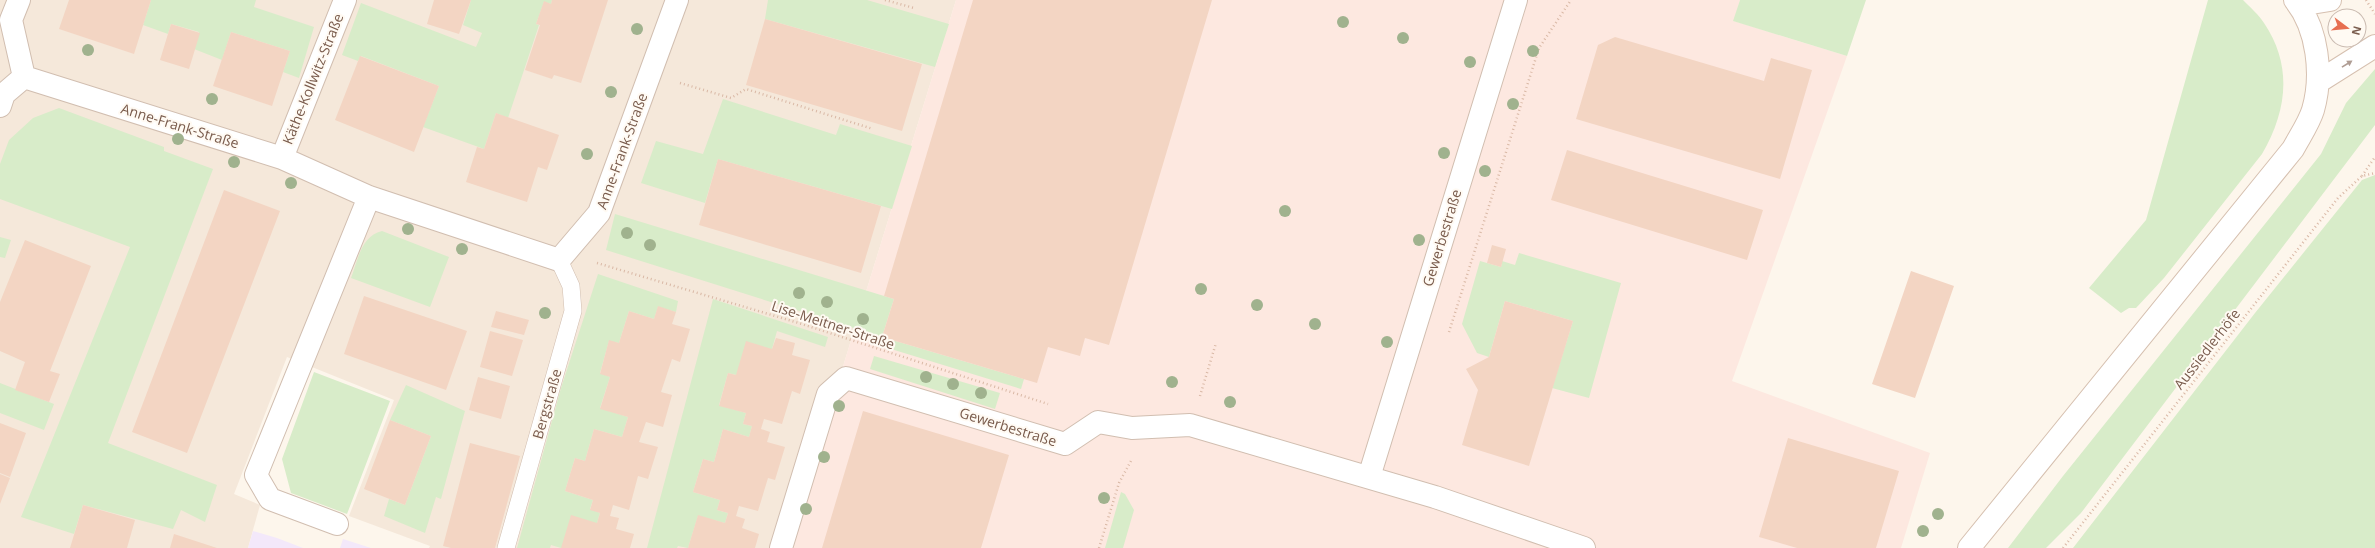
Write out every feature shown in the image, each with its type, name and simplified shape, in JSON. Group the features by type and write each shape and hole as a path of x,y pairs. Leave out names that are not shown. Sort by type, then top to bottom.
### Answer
{"street":[{"path":"0,106 4,94 24,77 11,20 19,0"},
{"name":"Käthe-Kollwitz-Straße","path":"282,158 344,0"},
{"name":"Anne-Frank-Straße","path":"24,77 282,158 368,197 559,260 599,213 677,0"},
{"name":"Gewerbestraße","path":"1369,477 1516,0"},
{"path":"1968,548 2293,148 2313,111 2318,82 2314,40 2297,3 2330,0"},
{"path":"2318,82 2375,46"},
{"path":"336,524 270,499 256,475 368,197"},
{"name":"Gewerbestraße","path":"780,548 828,394 846,378 1065,444 1098,422"},
{"path":"1098,422 1132,428 1190,425 1369,477 1584,548"}],"lane":[{"name":"Bergstraße","path":"506,548 573,311 571,286 559,260"}],"path":[{"path":"885,0 914,8"},
{"path":"2366,0 2375,14"},
{"path":"650,74 732,98 746,89 873,129"},
{"path":"2362,176 2375,158"},
{"name":"Aussiedlerhöfe","path":"2063,548 2338,198 2362,176 2375,173"},
{"name":"Lise-Meitner-Straße","path":"559,260 601,264 794,322 1041,401 1098,422"},
{"path":"1190,425 1216,343"},
{"path":"1098,548 1119,483 1134,456"}],"shaded area":[{"path":"0,0 956,0 787,548 429,548 430,546 349,516 394,400 287,357 234,494 260,505 248,548 0,548"},
{"path":"956,0 1740,0 1734,21 1847,56 1732,381 1930,453 1901,548 787,548"},
{"path":"253,531 277,538 303,548 248,548"},
{"path":"343,539 371,548 340,548"}],"green space":[{"path":"151,0 256,0 254,7 314,27 299,78 283,72 290,51 231,32 222,60 194,49 199,32 171,24 168,34 143,25"},
{"path":"471,0 552,0 551,4 544,2 536,24 539,25 508,118 496,113 484,149 423,127 439,86 361,56 358,61 342,55 361,3 476,47 482,33 463,25"},
{"path":"768,0 867,0 949,24 935,67 765,19"},
{"path":"1740,0 1866,0 1847,56 1733,21"},
{"path":"2208,0 2243,0 2262,20 2273,39 2283,72 2281,105 2277,121 2262,154 2164,278 2136,308 2129,308 2121,313 2089,288 2146,220"},
{"path":"2375,69 2375,125 2081,513 2046,548 2008,548 2063,476 2321,154 2346,103"},
{"path":"723,99 836,135 840,124 912,146 892,209 718,159 705,203 641,183 656,141 703,154"},
{"path":"59,108 164,147 164,151 213,169 108,443 217,485 205,522 181,510 173,529 83,505 74,534 21,517 130,247 0,199 0,164 9,140 33,118"},
{"path":"2375,175 2375,548 2073,548 2255,313 2362,180"},
{"path":"615,214 894,299 882,337 606,250"},
{"path":"382,231 449,257 430,307 351,278 358,257 365,243 369,238"},
{"path":"0,237 11,240 5,258 0,257"},
{"path":"1519,253 1621,283 1589,398 1552,388 1573,321 1505,301 1489,357 1477,353 1462,324 1480,261 1501,267 1502,261 1515,265"},
{"path":"598,274 678,301 676,312 658,307 654,319 629,311 619,343 609,341 600,373 610,377 600,408 628,417 622,437 594,429 585,461 575,458 565,491 593,500 590,509 600,513 597,523 561,548 551,545 550,548 517,548 561,388"},
{"path":"713,299 828,337 825,347 777,331 772,349 736,375 728,373 719,405 746,413 743,424 752,426 749,437 723,429 714,462 703,459 693,492 720,500 717,510 728,513 725,523 698,516 688,548 678,546 677,548 647,548"},
{"path":"882,337 1024,379 1021,389 878,345"},
{"path":"874,356 1000,393 995,409 870,369"},
{"path":"314,372 390,401 347,514 291,493 282,459"},
{"path":"0,383 54,404 44,430 0,413"},
{"path":"406,385 465,411 441,499 436,497 425,533 384,516 389,499 405,505 431,436 390,420"},
{"path":"1121,492 1125,494 1134,510 1123,548 1105,548"}],"building":[{"path":"69,0 151,0 134,54 59,29"},
{"path":"434,0 471,0 459,34 427,24"},
{"path":"552,0 608,0 581,83 554,75 552,79 525,70 540,25 536,24 544,1 551,4"},
{"path":"973,0 1212,0 1109,345 1085,338 1080,356 1048,347 1037,383 882,337 894,299 884,296"},
{"path":"765,19 922,64 902,131 746,85"},
{"path":"171,24 200,33 189,69 160,60"},
{"path":"231,32 290,51 272,106 213,86"},
{"path":"1615,37 1764,81 1771,58 1812,70 1780,179 1576,119 1598,45"},
{"path":"360,56 439,86 414,152 335,120"},
{"path":"496,113 559,135 547,170 538,167 527,202 466,182 477,147 484,149"},
{"path":"1567,150 1763,210 1747,260 1551,200"},
{"path":"718,159 881,206 861,273 699,225"},
{"path":"224,190 280,211 187,453 132,432"},
{"path":"25,240 91,266 50,371 60,374 49,402 15,390 25,362 0,351 0,302"},
{"path":"1492,245 1506,249 1501,267 1487,263"},
{"path":"1911,271 1954,286 1915,398 1872,384"},
{"path":"364,296 467,331 446,390 344,354"},
{"path":"1505,301 1573,321 1529,466 1462,445 1478,390 1466,369 1489,357"},
{"path":"658,306 676,312 672,324 690,329 680,362 672,359 661,392 672,395 663,427 646,422 639,442 658,447 648,479 638,476 629,510 613,505 610,516 619,518 616,529 634,534 630,548 561,548 571,515 597,523 600,513 590,510 593,500 565,491 575,458 585,461 594,429 622,437 628,417 600,409 610,377 600,374 609,340 619,343 629,311 654,319"},
{"path":"496,311 529,320 524,335 491,327"},
{"path":"490,331 523,340 512,376 480,367"},
{"path":"776,338 795,343 792,355 810,360 800,394 792,391 782,424 764,419 761,429 770,432 767,442 785,447 775,480 768,478 758,511 739,506 736,516 745,519 742,528 759,534 755,548 688,548 698,515 725,523 728,513 717,510 720,500 693,492 703,459 714,462 723,429 749,437 752,426 743,424 746,413 719,406 728,373 736,375 746,341 772,349"},
{"path":"478,377 510,386 501,419 469,410"},
{"path":"863,411 1009,455 981,548 822,548"},
{"path":"390,420 431,436 405,505 364,489"},
{"path":"0,423 26,433 10,477 0,473"},
{"path":"1788,438 1899,471 1876,548 1797,548 1759,537"},
{"path":"470,443 520,456 495,548 451,548 443,546"},
{"path":"0,474 10,478 0,504"},
{"path":"83,505 135,520 127,548 70,548"},
{"path":"174,534 217,548 170,548"}]}
